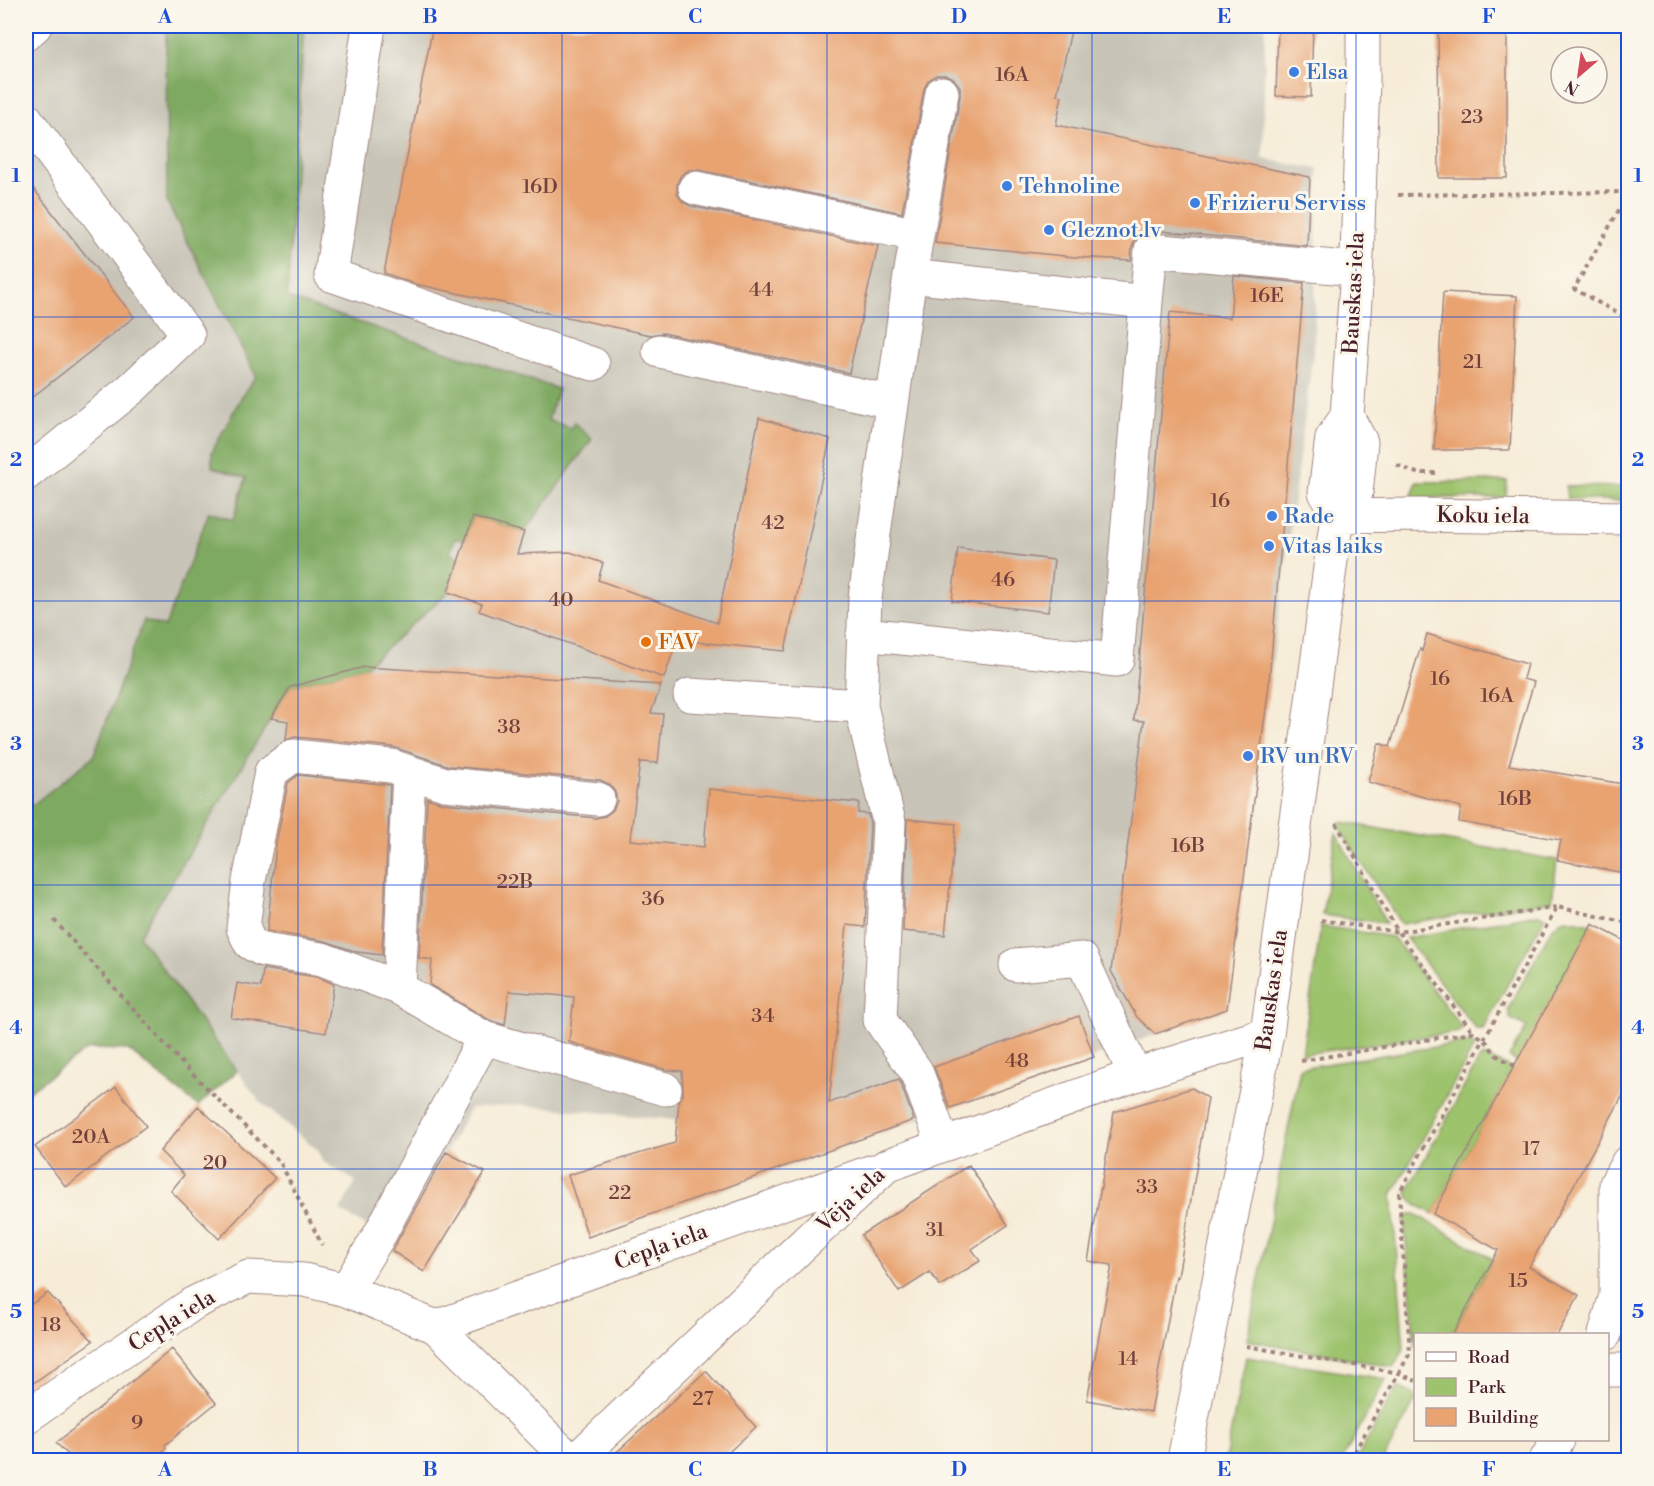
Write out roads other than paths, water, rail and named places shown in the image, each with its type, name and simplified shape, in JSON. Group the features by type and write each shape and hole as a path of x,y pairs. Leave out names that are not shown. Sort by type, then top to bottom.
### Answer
{"street":[{"path":"26,34 34,26"},
{"path":"369,26 331,275 592,364"},
{"name":"Bauskas iela","path":"1184,1461 1266,1034 1337,516 1325,492 1332,438 1347,416 1356,269 1364,26"},
{"path":"942,93 910,276 865,598 861,706 889,822 880,1020 916,1071 944,1144"},
{"path":"26,119 188,334 131,389 26,474"},
{"path":"695,188 917,235"},
{"path":"863,634 1117,660 1151,250 1356,269"},
{"path":"910,276 1146,302"},
{"path":"659,351 892,402"},
{"name":"Koku iela","path":"1337,516 1629,518"},
{"path":"690,695 861,706"},
{"path":"598,799 445,784 391,766 293,756 271,772 249,881 243,928 250,943 263,950 322,959 399,988 484,1038 665,1089"},
{"path":"399,988 409,772"},
{"path":"1016,965 1082,959 1135,1075"},
{"name":"Vēja iela","path":"576,1461 886,1166 1135,1075 1266,1034"},
{"path":"346,1290 380,1234 484,1038"},
{"path":"1606,1333 1616,1295 1616,1184 1629,1162"},
{"name":"Cepļa iela","path":"436,1327 886,1166"},
{"name":"Cepļa iela","path":"26,1418 194,1303 248,1277 304,1280 346,1290 436,1327 570,1461"},
{"path":"1609,1370 1629,1370"},
{"path":"1546,1461 1557,1441"}],"place":[{"name":"Elsa","path":"1294,72"},
{"name":"Tehnoline","path":"1007,186"},
{"name":"Frizieru Serviss","path":"1195,203"},
{"name":"Gleznot.lv","path":"1049,230"},
{"name":"Rade","path":"1272,516"},
{"name":"Vitas laiks","path":"1269,546"},
{"name":"FAV","path":"646,642"},
{"name":"RV un RV","path":"1248,756"}]}
